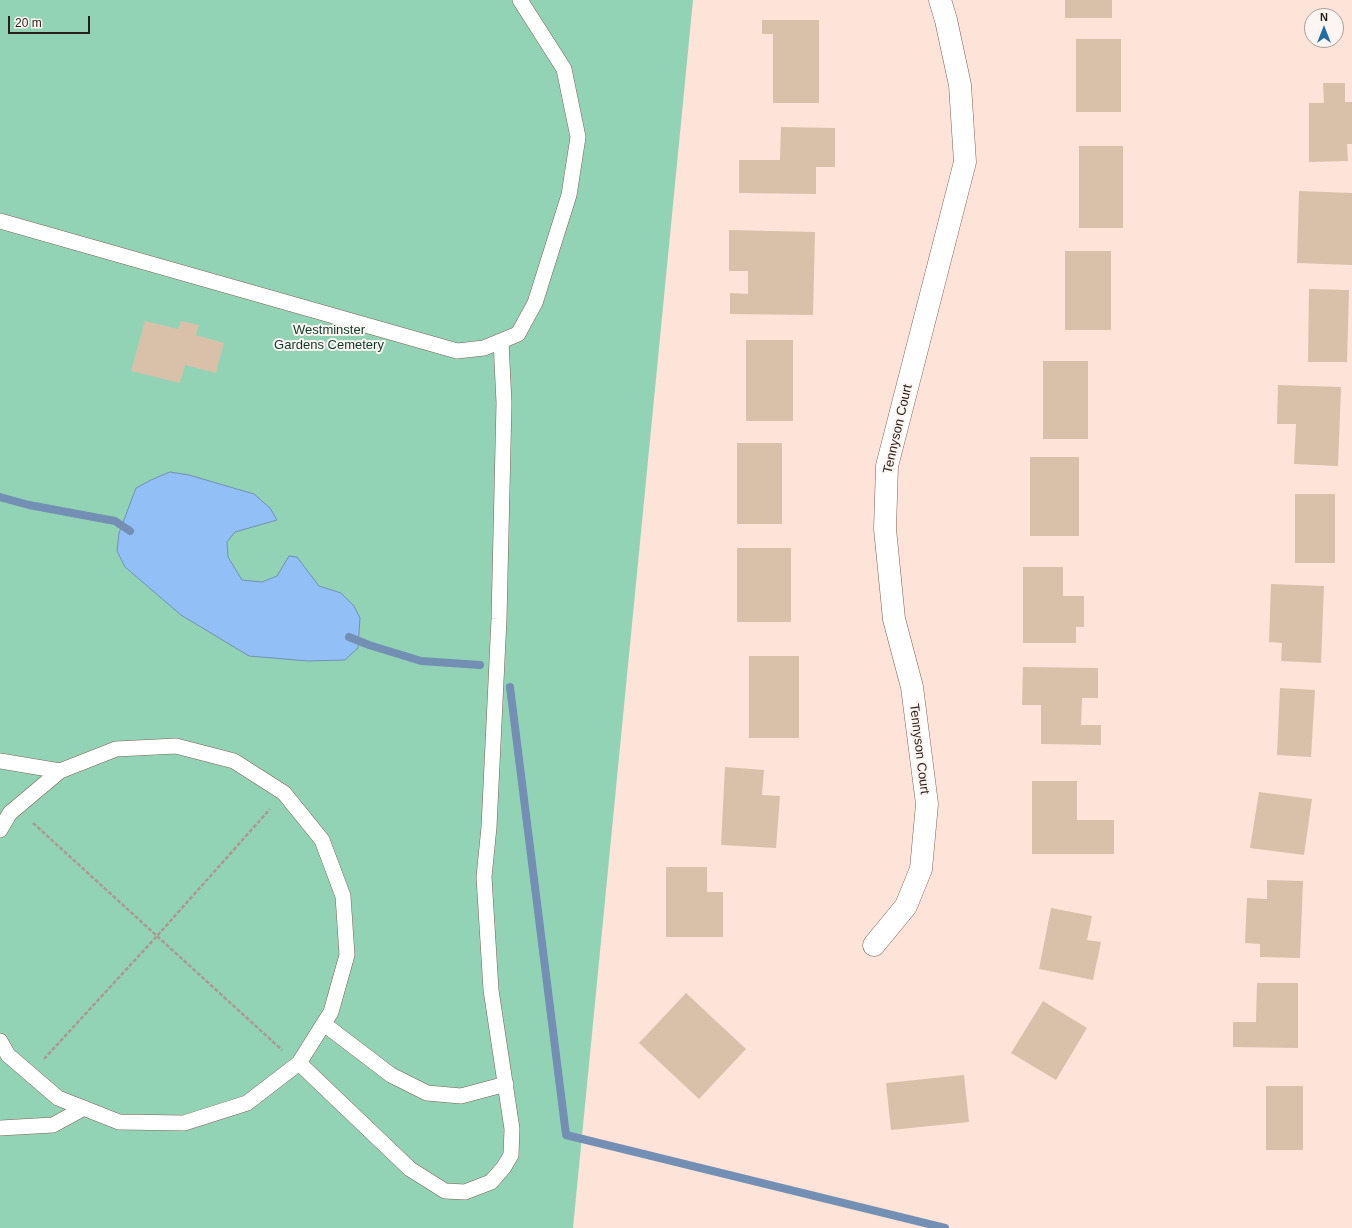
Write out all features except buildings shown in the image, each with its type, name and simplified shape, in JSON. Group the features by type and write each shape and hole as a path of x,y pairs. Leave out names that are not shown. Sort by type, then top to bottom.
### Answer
{"street":[{"name":"Tennyson Court","path":"874,945 906,906 921,869 927,804 912,687 894,619 885,529 887,466 965,162 960,85 946,20 940,0"}],"lane":[{"path":"0,221 457,351 484,348 518,334 535,303 569,195 578,138 564,69 520,0"},
{"path":"298,1063 410,1169 446,1191 465,1192 491,1182 504,1167 511,1155 512,1129 491,990 484,877 489,827 499,619 504,403 501,341"},
{"path":"0,830 10,813 60,771 116,749 176,746 234,761 284,793 322,840 343,896 347,955 331,1012 298,1063 247,1103 184,1123 119,1122 58,1098 8,1055 0,1041"},
{"path":"0,761 60,771"},
{"path":"324,1024 391,1075 427,1094 461,1096 506,1084"},
{"path":"0,1128 53,1125 84,1108"}],"path":[{"path":"30,1074 157,936 284,793"},
{"path":"16,808 298,1063"}],"green space":[{"name":"Westminster Gardens Cemetery","path":"0,0 693,0 573,1228 0,1228"}],"water":[{"path":"170,472 189,475 254,494 270,508 277,520 235,532 227,542 228,557 242,580 262,582 277,576 289,556 297,557 319,586 341,593 354,606 360,618 358,648 345,660 308,661 249,656 181,615 125,567 117,551 119,533 136,488"}],"waterway":[{"path":"0,497 29,505 115,521 130,531"},
{"path":"349,637 369,645 421,661 480,665"},
{"path":"510,687 566,1135 945,1228"}]}
